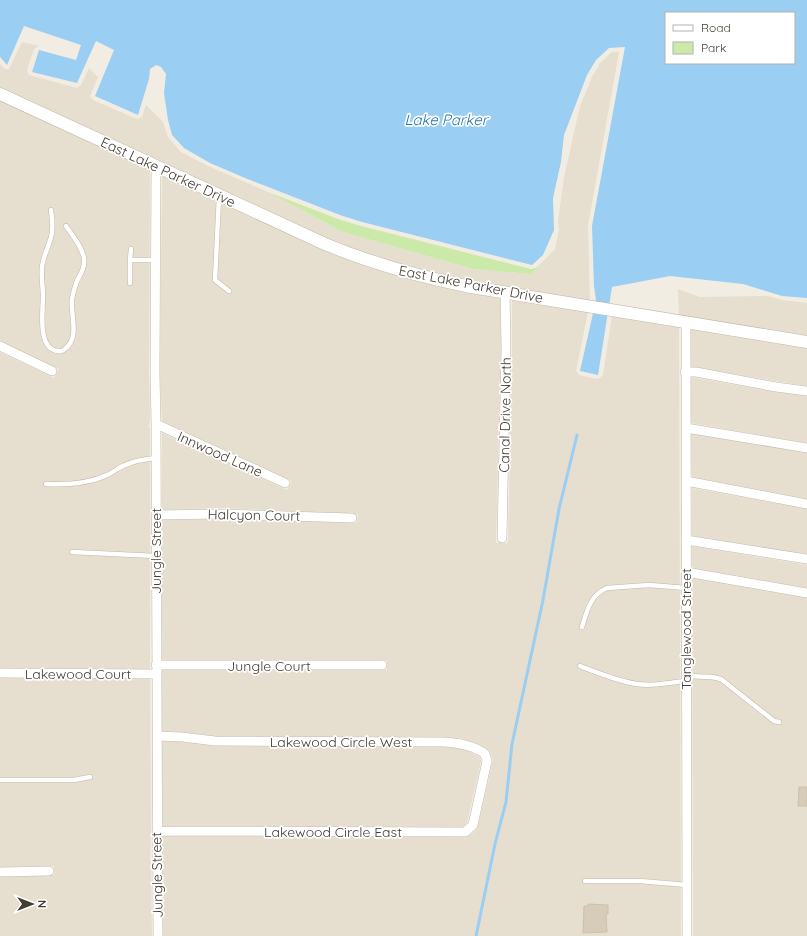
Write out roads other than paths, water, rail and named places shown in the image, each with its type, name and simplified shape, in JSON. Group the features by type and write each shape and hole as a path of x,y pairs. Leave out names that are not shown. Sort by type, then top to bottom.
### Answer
{"street":[{"name":"East Lake Parker Drive","path":"0,94 325,244 379,264 435,280 807,342"},
{"name":"Jungle Street","path":"156,166 155,372 158,936"},
{"name":"Canal Drive North","path":"502,538 506,292"},
{"name":"Tanglewood Street","path":"686,322 687,936"},
{"path":"0,346 52,371"},
{"path":"685,372 696,372 776,387 807,391"},
{"name":"Innwood Lane","path":"156,424 285,483"},
{"path":"686,428 807,448"},
{"path":"686,481 807,504"},
{"name":"Halcyon Court","path":"156,515 222,514 352,518"},
{"path":"686,540 807,559"},
{"path":"686,572 807,593"},
{"name":"Jungle Court","path":"156,670 382,665"},
{"name":"Lakewood Court","path":"0,673 156,670"},
{"name":"Lakewood Circle West","path":"156,736 215,741 457,743 473,747 481,751 486,757 487,761 480,791"},
{"name":"Lakewood Circle East","path":"157,831 465,832 473,825 480,791"},
{"path":"0,872 49,871"}],"lane":[{"path":"219,195 215,280 229,292"},
{"path":"51,210 52,233 42,266 42,325 44,337 48,345 55,351 60,352 70,345 73,337 72,301 77,282 84,266 83,257 77,241 66,226"},
{"path":"130,249 130,284"},
{"path":"130,260 155,260"},
{"path":"46,484 67,484 97,479 134,462 156,458"},
{"path":"72,552 156,556"},
{"path":"582,627 590,604 601,590 607,588 648,586 686,588"},
{"path":"580,666 619,680 637,684 664,684 686,679 712,677 721,679 774,721 779,722"},
{"path":"0,780 74,780 90,777"},
{"path":"585,880 640,881 687,885"}],"water":[{"name":"Lake Parker","path":"0,0 807,0 807,298 782,296 743,284 670,276 612,287 598,375 580,371 596,300 594,286 592,226 625,47 609,48 596,60 587,75 564,135 561,162 553,198 554,230 543,255 532,265 362,222 340,215 210,163 184,148 172,135 164,93 166,74 161,67 156,65 150,69 149,79 138,115 95,96 114,50 96,41 77,83 32,72 39,50 76,60 81,45 24,26 7,65 0,57"}],"waterway":[{"path":"476,936 495,844 506,802 512,744 543,600 559,509 577,435"}]}
